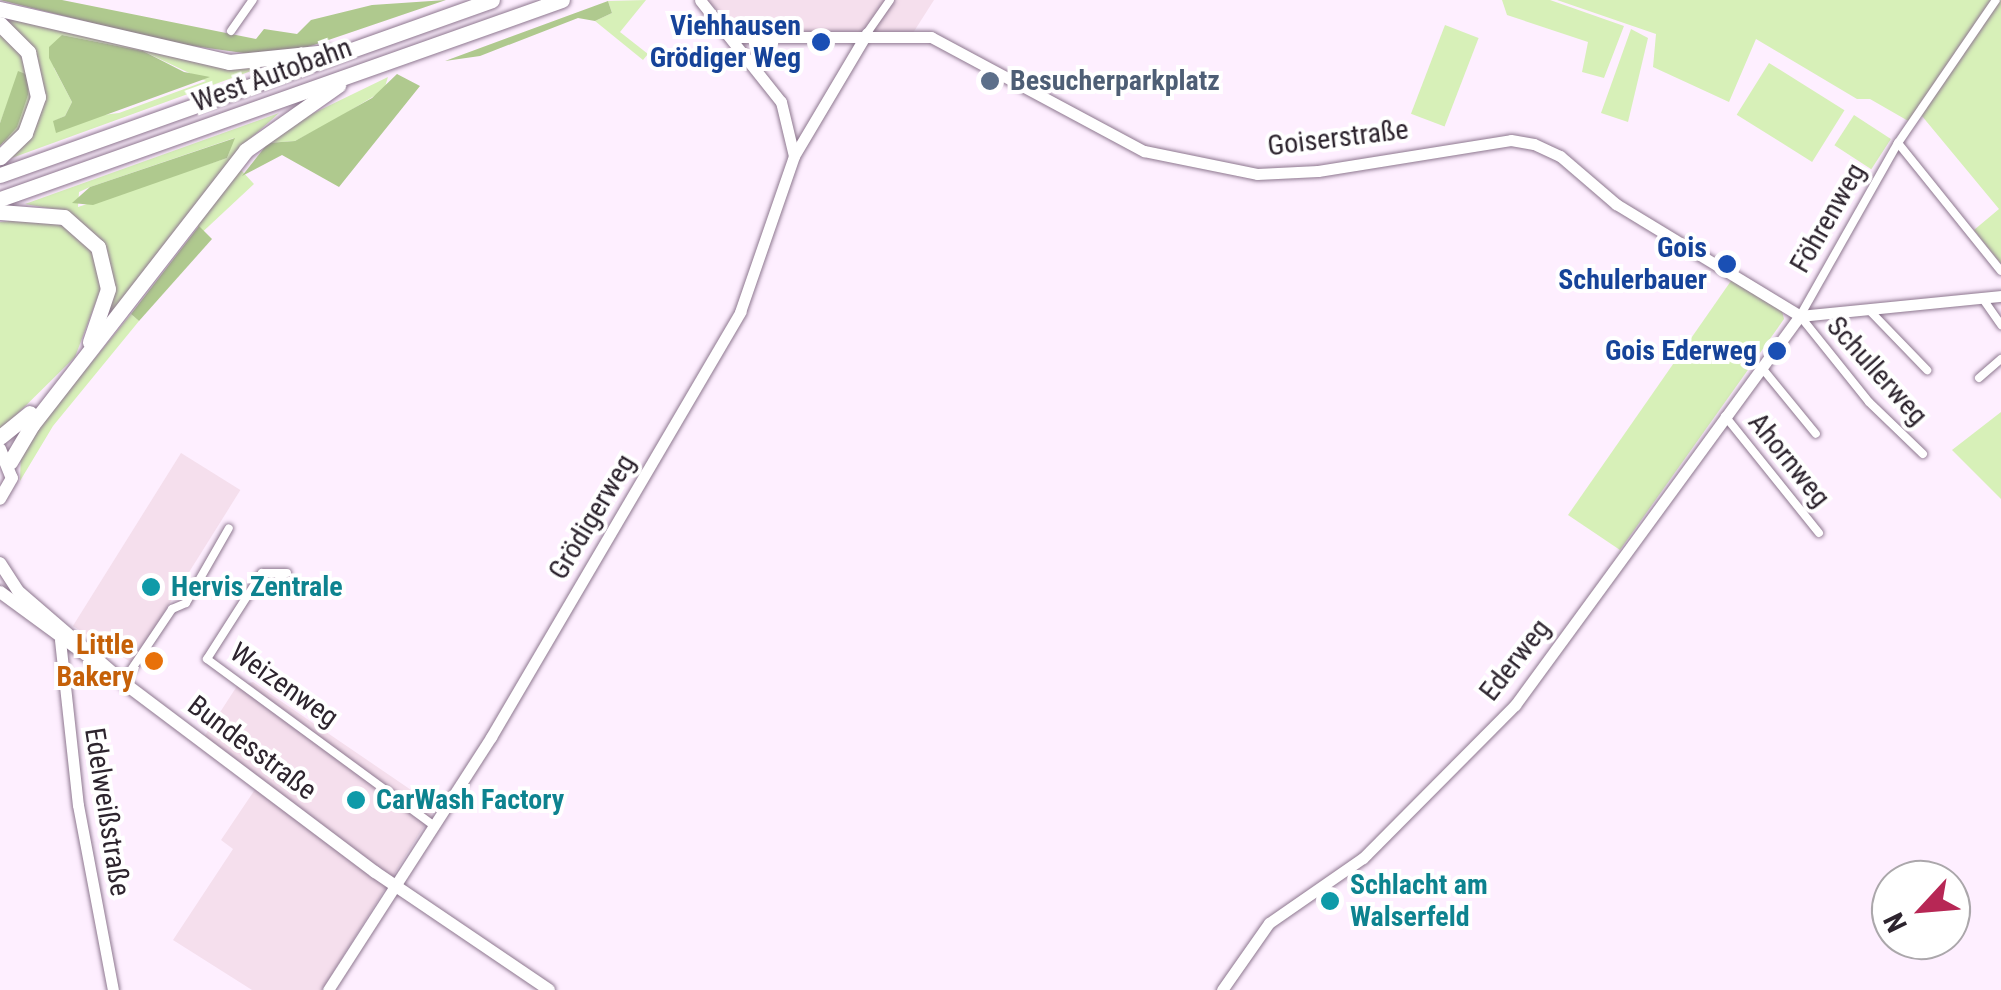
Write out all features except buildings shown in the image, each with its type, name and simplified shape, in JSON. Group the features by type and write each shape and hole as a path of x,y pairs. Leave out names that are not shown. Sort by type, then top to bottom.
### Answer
{"highway":[{"name":"West Autobahn","path":"0,176 492,0"},
{"name":"West Autobahn","path":"0,198 562,0"},
{"path":"0,8 229,62 356,48"},
{"path":"0,24 28,52 38,97 25,133 0,157"},
{"path":"5,456 246,150 363,69"},
{"path":"0,212 47,212 77,225 98,247 108,289 89,343 33,411 0,436"}],"main road":[{"path":"0,499 12,478 5,456"},
{"name":"Bundesstraße","path":"0,563 18,591 119,678 396,887 549,990"},
{"name":"Bundesstraße","path":"0,592 60,640 119,678"}],"street":[{"path":"232,31 252,0"},
{"path":"700,0 781,102 794,156"},
{"path":"868,33 890,0"},
{"name":"Föhrenweg","path":"1800,316 1898,143 1996,0"},
{"name":"Goiserstraße","path":"731,36 868,33 943,40 1082,122 1196,166 1257,174 1318,171 1475,144 1534,144 1560,156 1616,204 1800,316"},
{"name":"Grödigerweg","path":"328,990 434,826 732,328 794,156 868,33"},
{"name":"Föhrenweg","path":"1898,143 2001,271"},
{"path":"1800,316 1871,312 2001,296"},
{"path":"1983,300 2001,325"},
{"path":"1871,312 1927,370"},
{"name":"Ederweg","path":"1222,990 1269,923 1370,851 1515,705 1724,414 1800,316"},
{"name":"Schullerweg","path":"1800,316 1869,402 1924,454"},
{"path":"1979,378 2001,358"},
{"name":"Ahornweg","path":"1760,365 1816,434"},
{"name":"Ahornweg","path":"1724,414 1819,533"},
{"path":"119,678 172,608 186,603 229,528"},
{"name":"Weizenweg","path":"287,574 262,573 207,658 434,826"},
{"name":"Edelweißstraße","path":"60,640 78,805 113,990"}],"shaded area":[{"path":"707,0 934,0 913,33 740,34"},
{"name":"Hervis Zentrale","path":"181,453 240,490 132,663 73,626"},
{"path":"253,682 436,807 322,990 252,990 173,940 233,849 221,840 262,779 204,737 237,686"}],"green space":[{"path":"0,0 62,0 256,39 264,29 297,34 311,20 372,5 446,0 299,50 264,56 172,43"},
{"path":"646,0 620,32 648,54 643,60 595,21 612,13 608,1"},
{"path":"1502,0 1550,0 1624,26 1604,78 1582,72 1588,42 1507,15"},
{"path":"1557,0 2001,0 2001,264 1974,230 1999,209 1917,110 1910,122 1870,99 1857,99 1756,39 1729,102 1653,67 1656,34"},
{"path":"608,1 612,13 595,21 578,18 480,56 445,61"},
{"path":"0,15 246,66 265,66 9,159 42,80 38,64","holes":["62,35 143,51 206,81 119,113 54,121 65,116 72,102 54,68"]},
{"path":"1445,25 1479,38 1445,127 1411,114"},
{"path":"1631,29 1648,38 1628,122 1601,113"},
{"path":"0,35 17,44 33,91 19,131 0,150 28,95 11,94 0,123"},
{"path":"62,35 143,51 184,72 210,77 56,133 53,121 65,116 72,102 49,58 49,47"},
{"path":"1769,63 1844,110 1812,162 1737,115"},
{"path":"18,71 28,75 28,95 17,127 0,146 0,123"},
{"path":"397,74 420,86 339,187 282,155 242,176 268,143 295,141 372,98"},
{"path":"388,77 384,90 333,121 295,141 268,143 287,126"},
{"path":"279,113 250,139 108,317 113,275 98,238 59,210 25,204","holes":["234,138 227,158 78,207 79,192 90,187"]},
{"path":"1854,115 1891,139 1871,169 1834,145"},
{"path":"235,138 227,158 93,205 72,203 90,187"},
{"path":"241,170 254,184 203,232 190,218"},
{"path":"50,217 87,239 103,283 75,357 0,431 0,222"},
{"path":"199,226 212,239 139,321 131,314"},
{"path":"1733,278 1781,307 1784,319 1620,550 1568,515"},
{"path":"131,314 139,321 53,426 20,481 21,449"},
{"path":"2001,412 2001,499 1952,450"}],"place":[{"name":"Viehhausen Grödiger Weg","path":"821,42"},
{"name":"Besucherparkplatz","path":"990,81"},
{"name":"Gois Schulerbauer","path":"1727,264"},
{"name":"Gois Ederweg","path":"1777,351"},
{"name":"Hervis Zentrale","path":"151,587"},
{"name":"Little Bakery","path":"154,661"},
{"name":"CarWash Factory","path":"356,800"},
{"name":"Schlacht am Walserfeld","path":"1330,901"}]}
